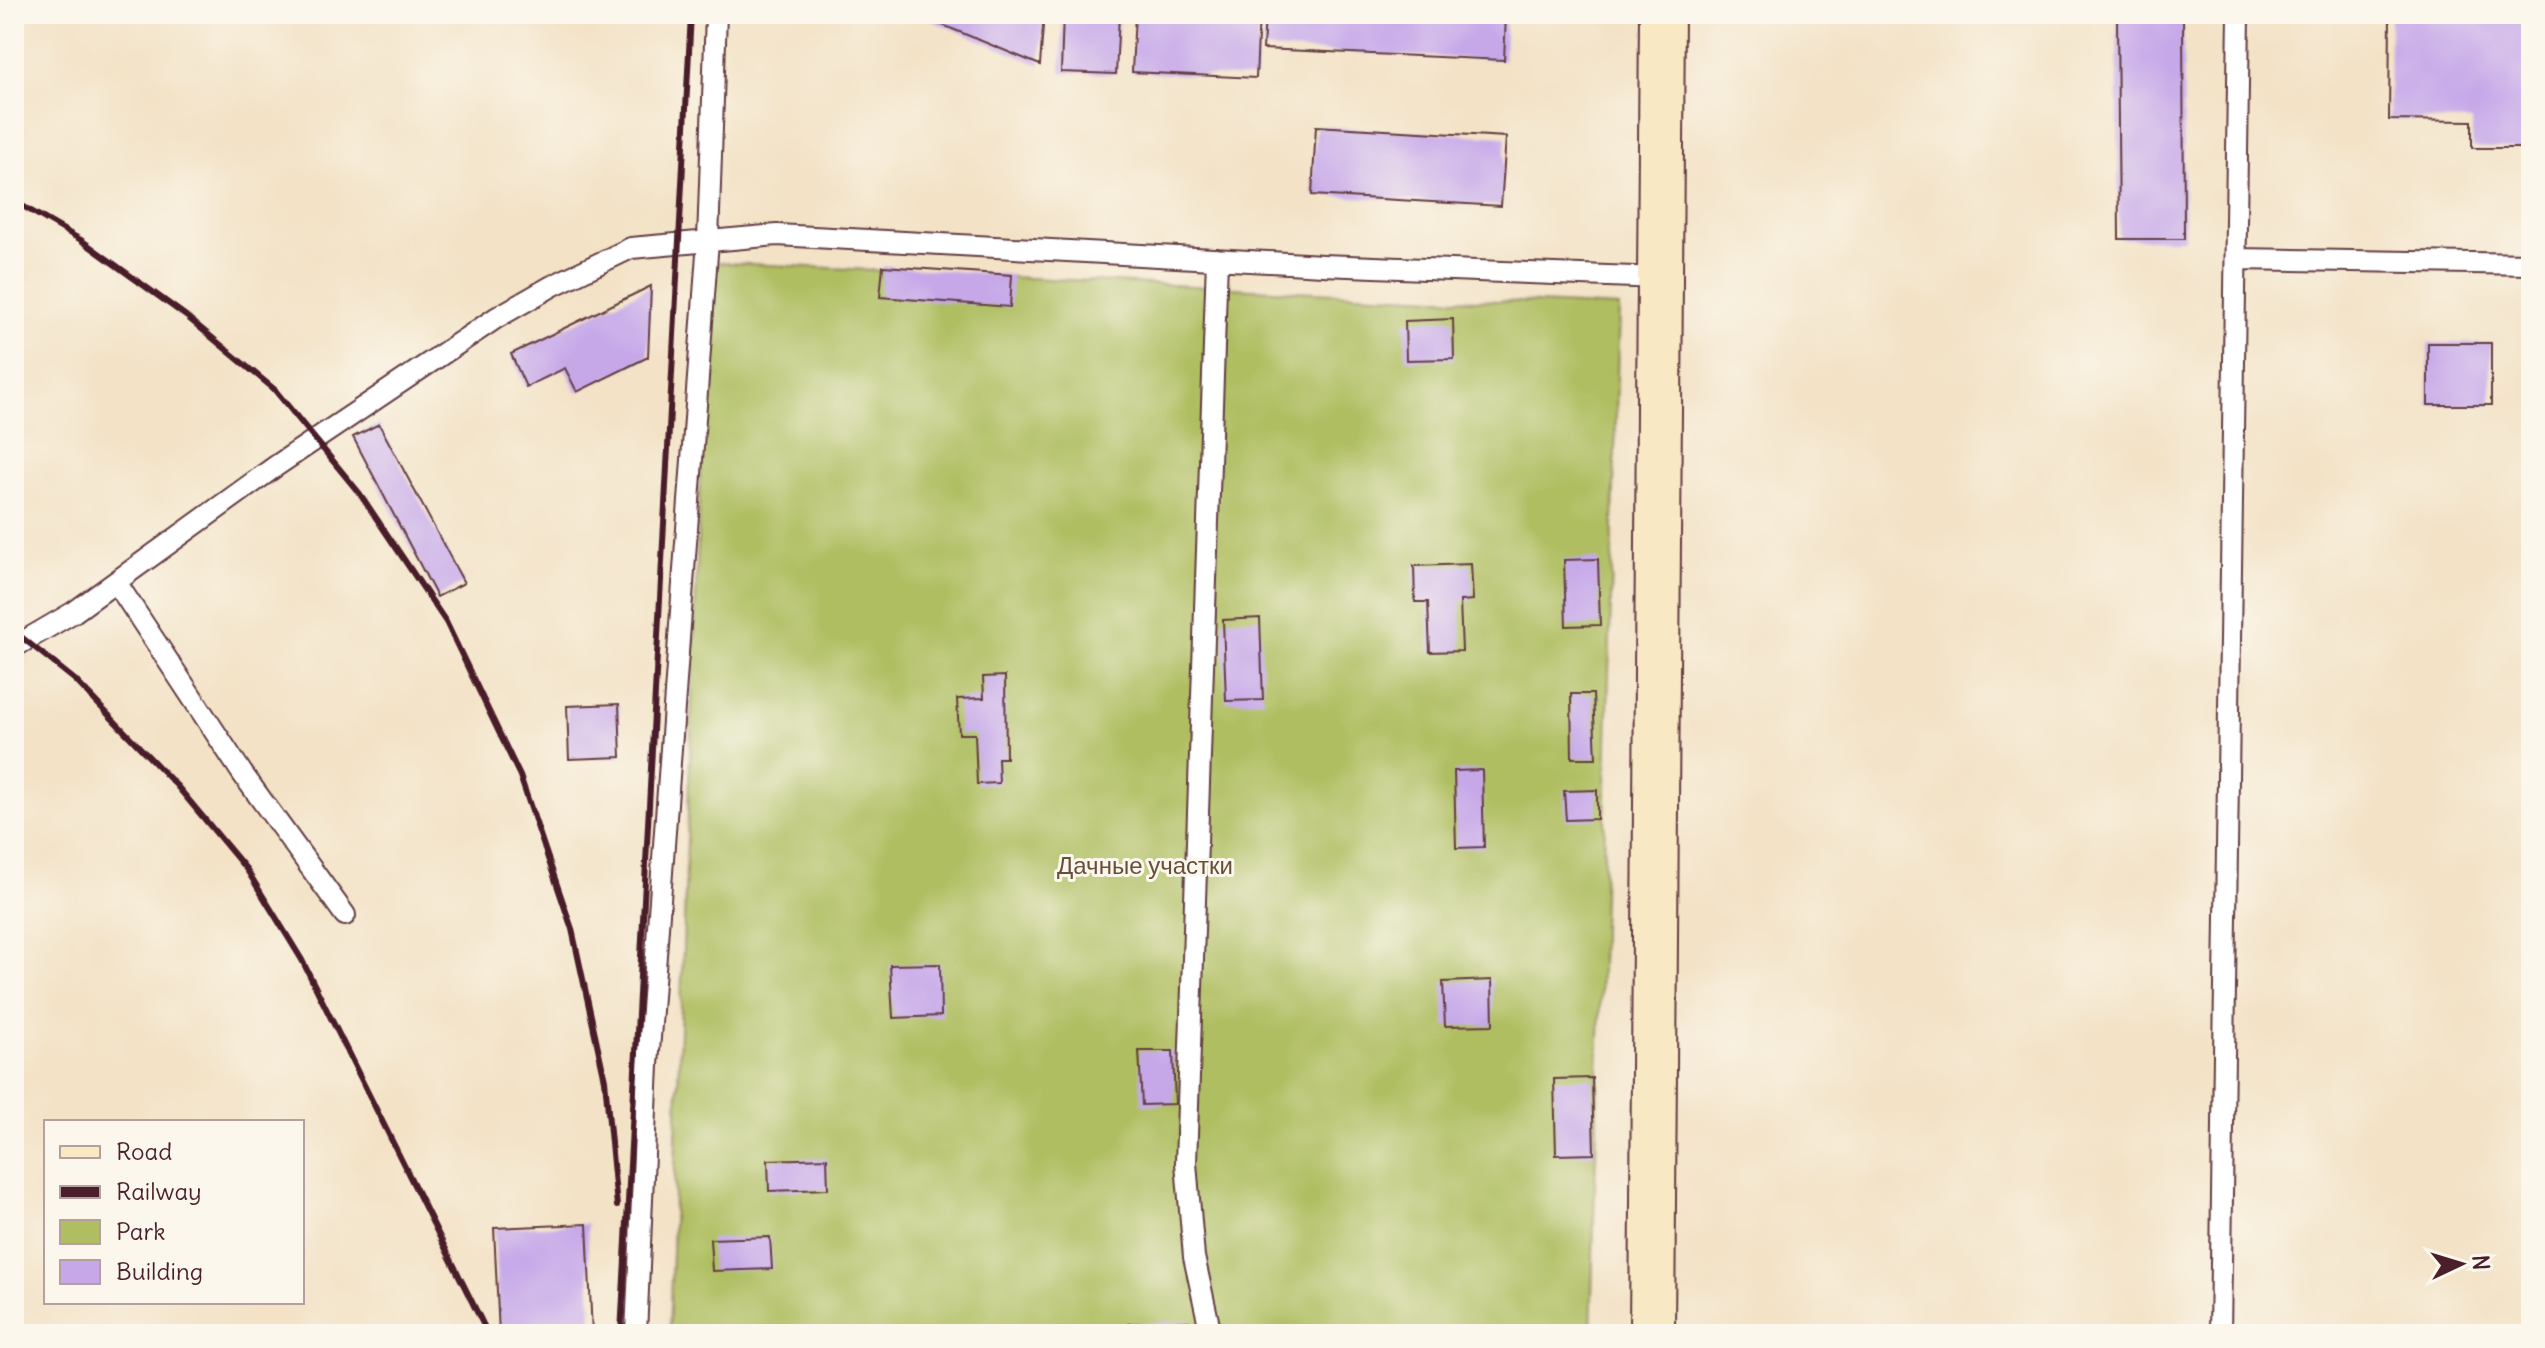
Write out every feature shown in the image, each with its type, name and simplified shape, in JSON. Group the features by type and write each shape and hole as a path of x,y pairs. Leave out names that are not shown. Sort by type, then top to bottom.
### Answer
{"main road":[{"path":"1652,1334 1662,14"}],"lane":[{"path":"636,1334 648,1065 708,240 716,14"},
{"path":"2220,1334 2239,14"},
{"path":"14,647 28,642 276,466 507,311 631,248 777,235 1217,259 1660,278"},
{"path":"1211,1334 1194,1257 1186,1163 1217,259"},
{"path":"2237,259 2531,264"},
{"path":"116,582 242,773 345,915"}],"green space":[{"name":"Дачные участки","path":"708,262 1619,307 1591,1334 669,1334"}],"building":[{"path":"916,14 1044,14 1040,65"},
{"path":"1063,14 1119,14 1116,74 1061,72"},
{"path":"1135,14 1259,14 1256,78 1132,72"},
{"path":"1265,14 1506,14 1504,60 1263,49"},
{"path":"2117,14 2183,14 2184,239 2119,239"},
{"path":"2390,14 2531,14 2531,148 2472,148 2472,121 2389,120"},
{"path":"1316,126 1506,137 1501,206 1312,195"},
{"path":"883,266 1012,275 1010,307 880,297"},
{"path":"651,286 648,357 577,392 565,368 526,387 511,354"},
{"path":"1453,319 1454,359 1406,360 1405,321"},
{"path":"2428,343 2491,343 2491,405 2428,405"},
{"path":"379,424 464,583 437,597 353,437"},
{"path":"1598,559 1600,625 1566,626 1564,560"},
{"path":"1471,564 1473,600 1460,601 1462,651 1430,652 1428,602 1415,602 1414,566"},
{"path":"1260,618 1263,700 1226,701 1223,620"},
{"path":"1005,676 1006,758 998,758 999,783 977,784 975,734 959,734 957,699 984,698 983,677"},
{"path":"1571,694 1593,694 1596,758 1572,758"},
{"path":"619,704 621,757 569,759 567,706"},
{"path":"1482,770 1484,847 1456,848 1454,771"},
{"path":"1597,790 1597,819 1566,820 1564,791"},
{"path":"940,964 941,1016 893,1018 890,965"},
{"path":"1492,980 1493,1025 1445,1026 1443,982"},
{"path":"1139,1051 1173,1051 1175,1104 1142,1105"},
{"path":"1592,1078 1594,1154 1556,1155 1554,1079"},
{"path":"827,1158 828,1189 769,1191 768,1160"},
{"path":"587,1224 592,1334 499,1334 494,1228"},
{"path":"770,1237 772,1269 712,1271 710,1239"},
{"path":"1189,1321 1190,1334 1129,1334 1128,1324"}],"railway":[{"path":"621,1334 691,14"},
{"path":"14,201 81,240 186,316 274,389 360,494 446,622 520,776 572,929 605,1080 617,1206"},
{"path":"14,631 75,680 177,786 247,870 302,960 488,1334"}]}
